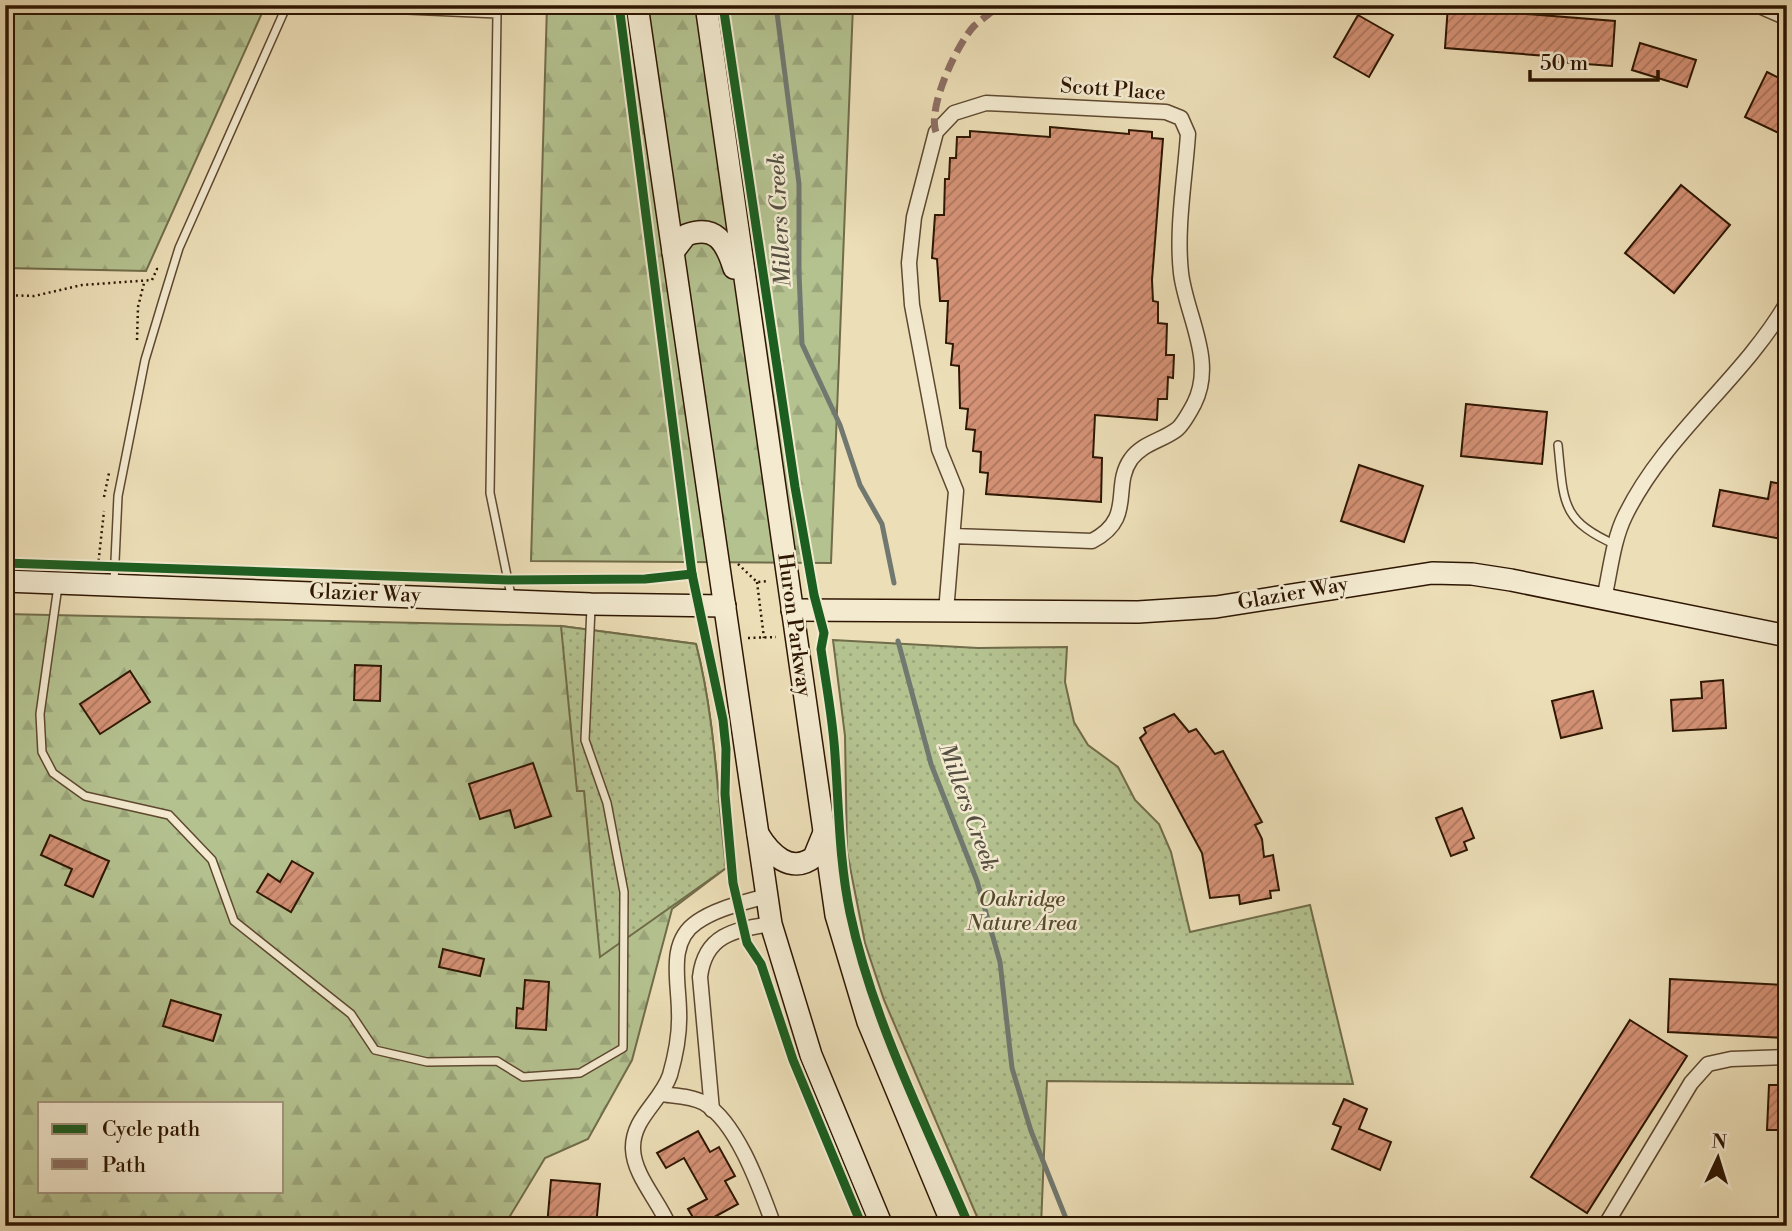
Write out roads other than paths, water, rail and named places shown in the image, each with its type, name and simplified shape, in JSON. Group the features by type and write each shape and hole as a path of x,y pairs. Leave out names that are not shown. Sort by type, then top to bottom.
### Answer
{"main road":[{"path":"637,5 771,924 811,1055 882,1226"},
{"name":"Huron Parkway","path":"706,5 836,915 852,974 873,1034 953,1226"},
{"path":"673,252 682,239 695,232 710,232 723,239 750,317"},
{"name":"Glazier Way","path":"792,610 1138,612 1216,607 1432,573 1485,576 1787,636"},
{"name":"Glazier Way","path":"5,581 59,582 114,575 512,600 725,606"},
{"path":"757,832 778,859 796,864 814,857 823,834"}],"street":[{"path":"1757,5 1787,18"},
{"name":"Scott Place","path":"946,612 956,491 939,449 912,306 909,263 914,217 936,132 954,114 986,103 1166,112 1181,118 1188,134 1181,275 1195,320 1202,372 1195,402 1177,430 1148,443 1130,461 1115,524 1104,535 1092,541 953,536"},
{"path":"1604,599 1623,519 1650,471 1761,343 1787,303"},
{"path":"669,1226 633,1153 633,1137 639,1122 662,1094 677,1052 680,1013 676,968 682,938 694,924 713,913 766,896"},
{"path":"712,1110 700,977 702,960 722,936 771,924"},
{"path":"1605,1226 1691,1083 1708,1064 1731,1059 1787,1057"},
{"path":"662,1094 693,1099 712,1110 737,1142 761,1189 774,1226"}],"lane":[{"path":"114,575 118,496 145,360 168,282 197,204 287,5"},
{"path":"295,5 497,14 490,493 512,600"},
{"path":"1559,445 1563,489 1569,510 1580,526 1617,545"},
{"path":"59,582 40,714 42,752 53,772 85,796 169,815 212,860 234,921 351,1014 375,1050 427,1062 497,1061 523,1077 580,1073 623,1048 624,892 607,803 585,740 591,604"}],"waterway":[{"name":"Millers Creek","path":"776,5 799,184 802,344 840,425 860,485 882,524 894,583"},
{"name":"Millers Creek","path":"898,641 931,764 977,881 1000,962 1012,1068 1031,1131 1069,1226"}],"park label":[{"name":"Oakridge Nature Area","path":"1022,912"}]}
